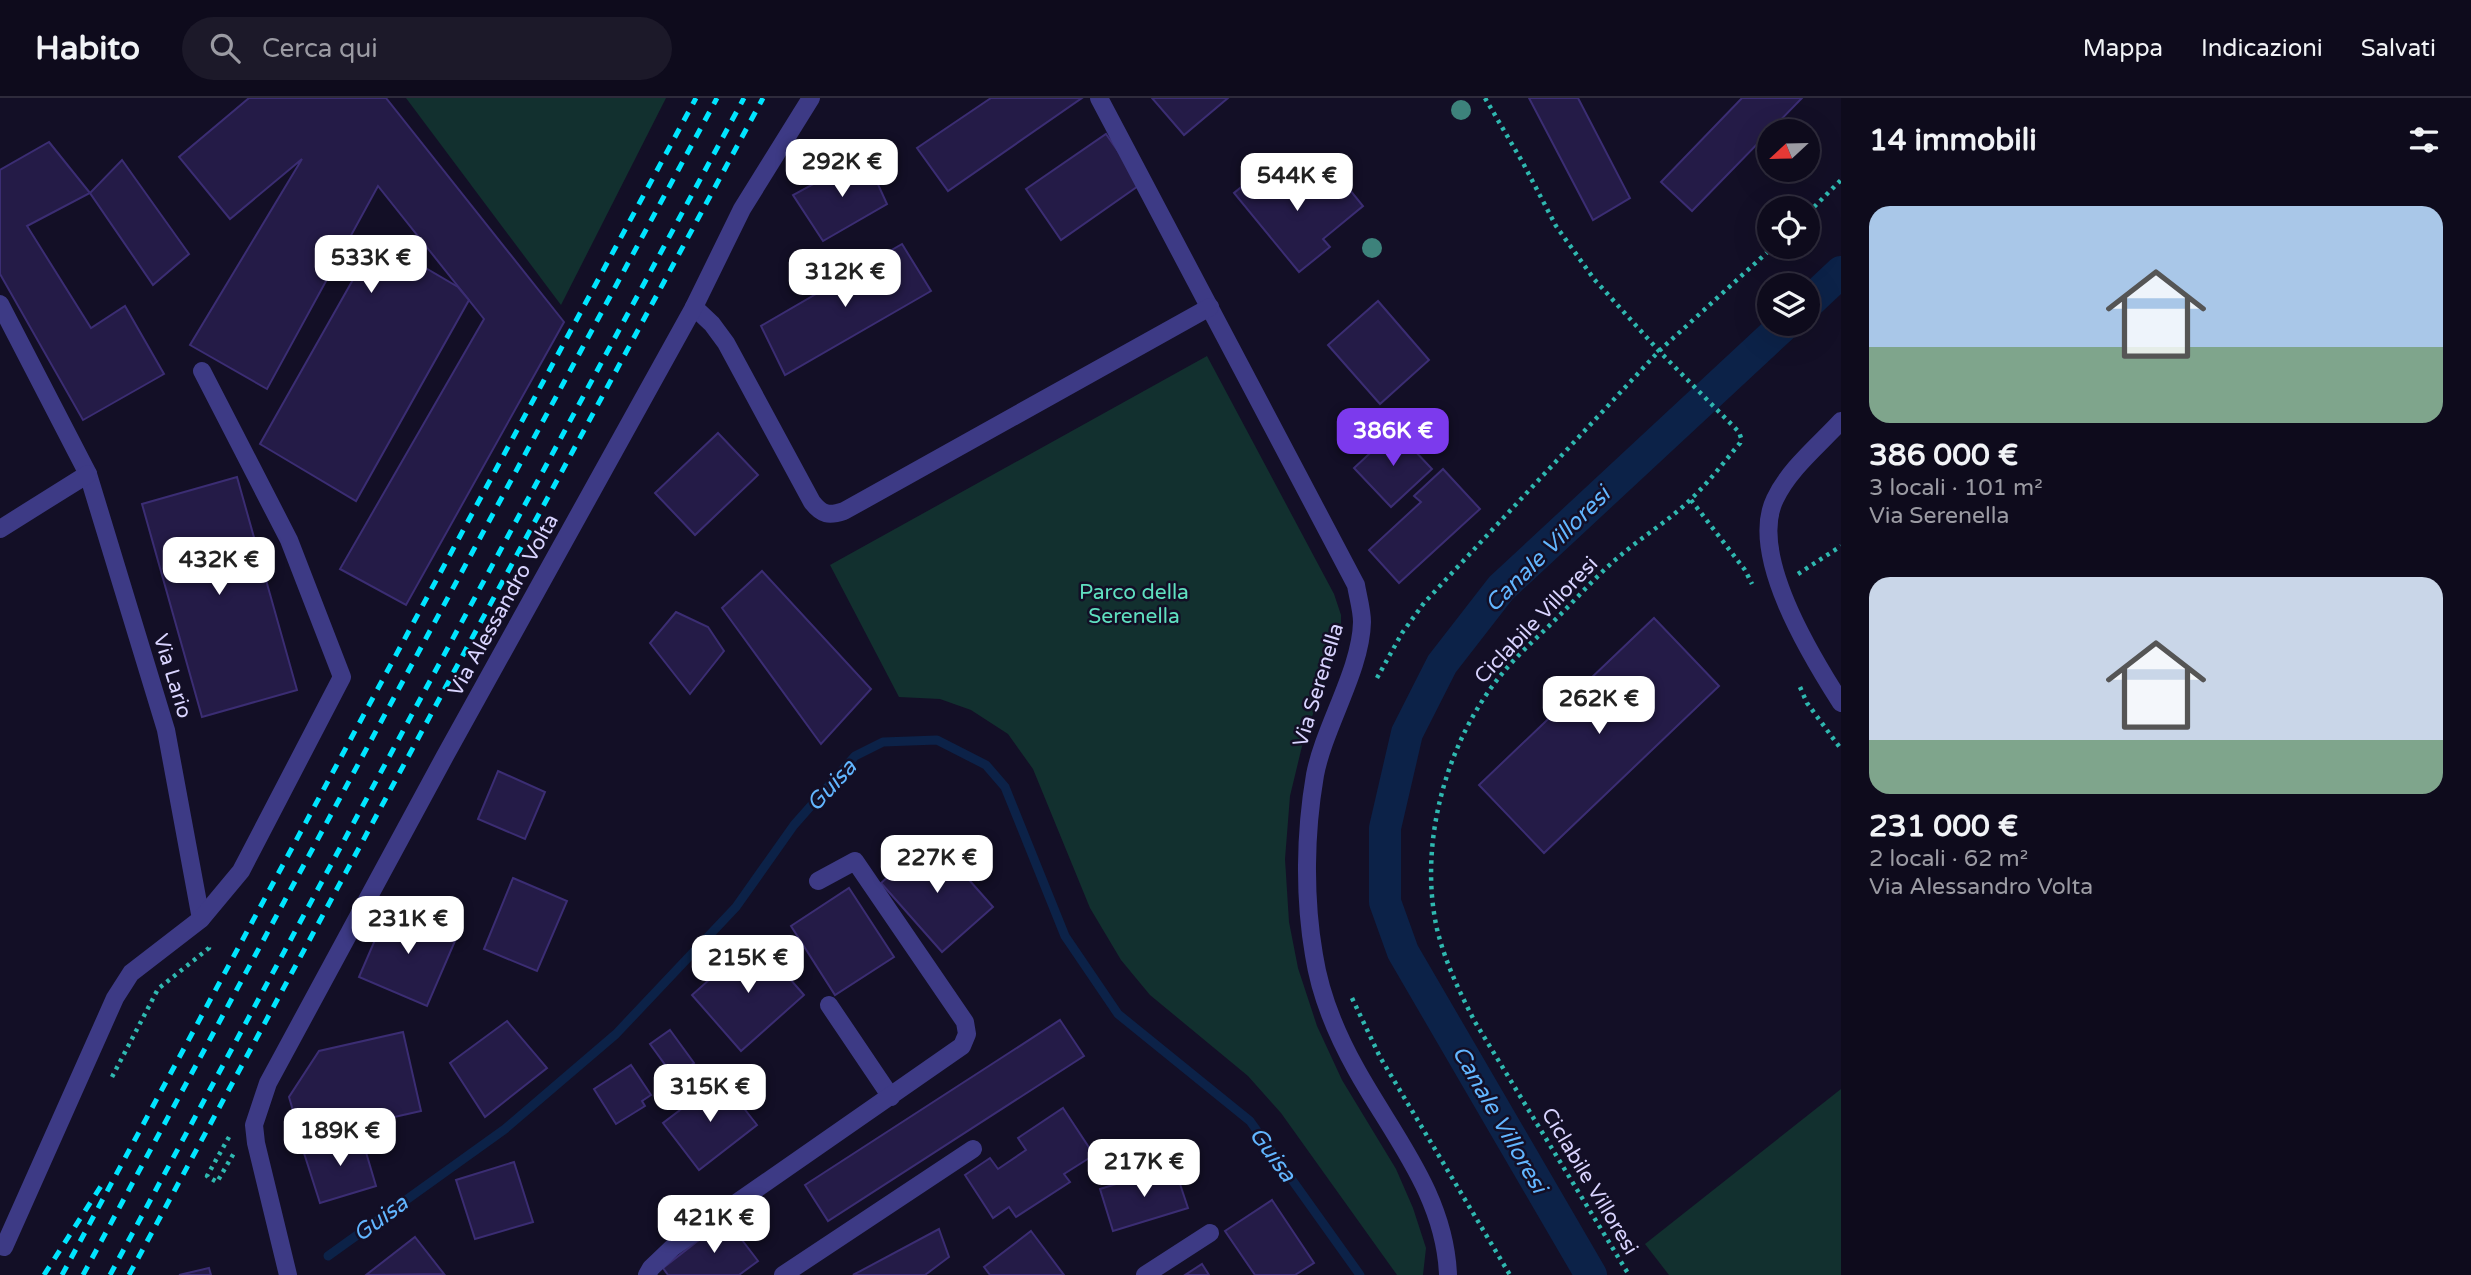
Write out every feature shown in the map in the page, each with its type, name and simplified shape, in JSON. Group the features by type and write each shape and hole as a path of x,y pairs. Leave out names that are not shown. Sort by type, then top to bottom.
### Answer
{"street":[{"name":"Via Alessandro Volta","path":"288,1275 254,1125 268,1083 694,307 742,209 811,98"},
{"name":"Via Serenella","path":"1099,98 1356,585 1362,623 1355,657 1316,773 1309,837 1307,894 1314,957 1331,1015 1356,1068 1403,1143 1434,1205 1447,1253 1448,1275"},
{"name":"Via Lario","path":"0,304 88,474 166,730 201,919"},
{"path":"694,307 712,324 726,343 812,502 819,512 832,515 844,511 1210,307"},
{"path":"4,1247 115,998 131,973 201,919 241,871 342,677 289,540 202,371"},
{"path":"1841,421 1781,489 1770,511 1767,538 1773,566 1792,614 1841,703"},
{"path":"0,529 88,474"},
{"path":"647,1275 650,1268 673,1247 962,1046 967,1034 965,1022 855,861 818,881"},
{"path":"829,1005 891,1097"},
{"path":"783,1275 973,1149"},
{"path":"1145,1275 1210,1233"}],"path":[{"name":"Ciclabile Villoresi","path":"1485,98 1556,226 1594,279 1659,351 1739,432 1741,438 1740,443 1690,500 1619,556 1502,673 1483,698 1453,760 1443,790 1437,823 1433,859 1437,929 1459,991 1475,1022 1629,1275"},
{"path":"1820,201 1841,180"},
{"path":"1372,689 1402,633 1424,603 1659,351 1760,259"},
{"path":"1795,576 1841,546"},
{"path":"112,1077 158,989"},
{"path":"1349,990 1380,1056 1510,1275"},
{"path":"229,1138 207,1176 217,1182 237,1146"}],"green space":[{"path":"406,98 666,98 561,305"},
{"name":"Parco della Serenella","path":"1207,356 1334,594 1341,615 1341,635 1303,742 1290,796 1285,859 1289,922 1298,968 1317,1026 1342,1080 1396,1169 1413,1208 1426,1248 1423,1275 1397,1275 1281,1113 1248,1076 1150,995 1121,960 1090,908 1033,769 1008,734 971,710 940,699 899,697 830,565"},
{"path":"1841,1089 1841,1275 1669,1275 1645,1244"}],"building":[{"path":"249,98 386,98 564,322 406,605 340,569 484,319 378,186 267,389 190,345 302,159 230,219 179,157"},
{"path":"991,98 1082,98 948,191 917,148"},
{"path":"1152,98 1228,98 1184,135"},
{"path":"1529,98 1578,98 1630,198 1593,220"},
{"path":"1742,98 1802,98 1782,119 1757,119 1757,144 1692,211 1661,182"},
{"path":"1106,134 1141,184 1061,240 1026,189"},
{"path":"49,142 90,193 27,226 91,328 125,306 164,374 83,420 0,274 0,170"},
{"path":"865,156 887,204 823,241 793,195"},
{"path":"122,160 189,254 153,285 90,193"},
{"path":"1266,167 1275,177 1287,167 1310,195 1331,177 1341,188 1346,185 1363,206 1323,239 1330,247 1299,272 1234,193"},
{"path":"376,239 458,287 469,300 356,501 260,444"},
{"path":"902,244 931,291 785,375 761,326"},
{"path":"1378,301 1429,360 1380,404 1328,345"},
{"path":"1395,430 1432,469 1391,507 1354,468"},
{"path":"718,433 758,475 695,535 655,493"},
{"path":"1443,469 1480,509 1399,583 1369,550 1421,502 1414,496"},
{"path":"237,477 297,690 202,717 142,504"},
{"path":"762,571 871,689 821,744 722,608"},
{"path":"676,612 708,627 724,651 690,694 650,643"},
{"path":"1654,618 1719,686 1544,853 1479,785"},
{"path":"498,771 545,792 525,839 478,819"},
{"path":"932,838 993,907 942,952 881,883"},
{"path":"513,878 567,901 537,971 484,949"},
{"path":"849,888 894,957 835,995 791,926"},
{"path":"390,905 458,934 427,1006 359,977"},
{"path":"755,939 804,995 741,1051 692,995"},
{"path":"1060,1020 1084,1056 828,1221 805,1185"},
{"path":"507,1021 547,1068 485,1117 450,1063"},
{"path":"670,1030 694,1063 674,1077 650,1044"},
{"path":"403,1032 421,1111 301,1138 289,1097 319,1051"},
{"path":"631,1065 651,1095 642,1101 645,1106 616,1124 594,1089"},
{"path":"721,1079 757,1125 699,1170 663,1123"},
{"path":"1063,1108 1094,1155 1064,1174 1070,1182 1016,1217 1009,1207 993,1218 965,1175 990,1158 998,1169 1026,1150 1018,1138"},
{"path":"360,1132 376,1186 320,1203 303,1150"},
{"path":"514,1162 533,1222 475,1239 456,1180"},
{"path":"1174,1166 1188,1208 1113,1231 1100,1189"},
{"path":"1272,1200 1314,1263 1295,1275 1255,1275 1225,1231"},
{"path":"726,1219 758,1261 739,1275 668,1275 663,1268"},
{"path":"939,1229 949,1257 925,1275 853,1275"},
{"path":"1031,1231 1064,1275 990,1275 984,1267"},
{"path":"415,1237 444,1274 366,1275"},
{"path":"1202,1264 1209,1275 1185,1275"},
{"path":"209,1268 211,1275 179,1275"}],"waterway":[{"name":"Canale Villoresi","path":"1820,292 1841,272"},
{"name":"Canale Villoresi","path":"1591,1275 1403,952 1385,902 1385,828 1407,733 1442,664 1501,588 1772,336"},
{"name":"Guisa","path":"328,1256 505,1129 616,1034 736,907 794,825 855,756 883,742 937,740 986,765 1005,787 1065,936 1118,1014 1250,1121 1360,1275"}],"railway":[{"path":"62,1275 696,98"},
{"path":"83,1275 717,98"},
{"path":"110,1275 744,98"},
{"path":"129,1275 763,98"},
{"path":"44,1275 101,1186"}]}
